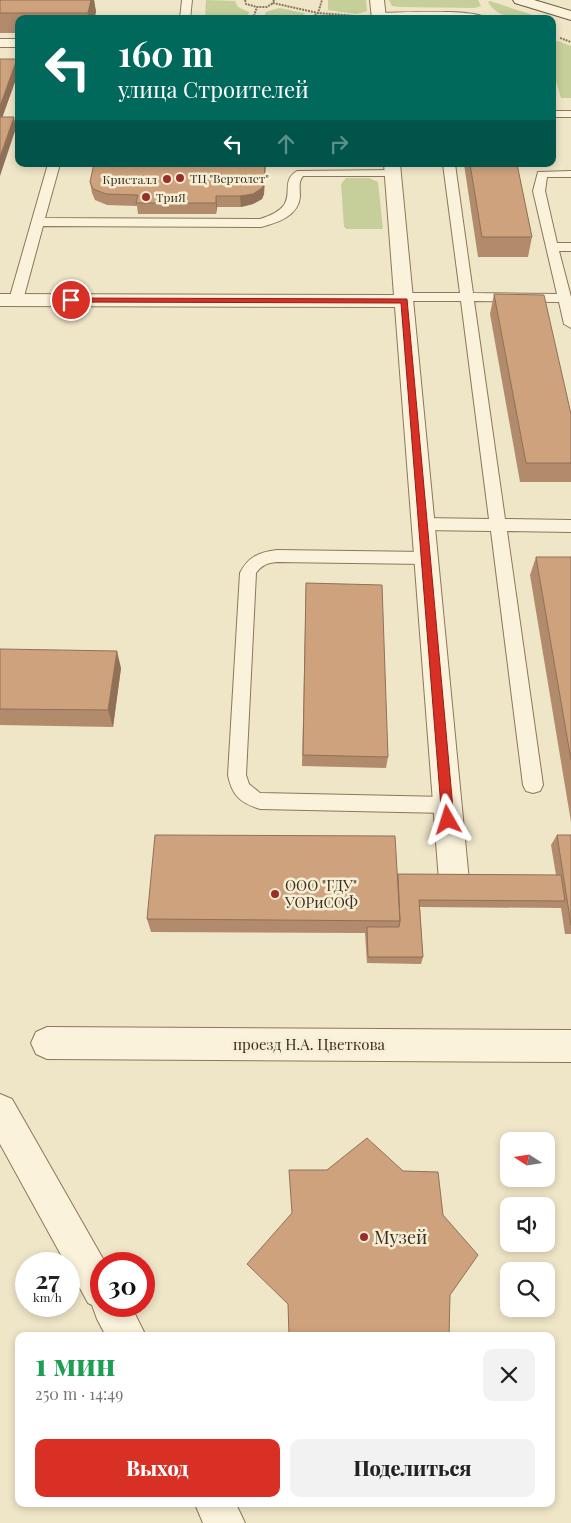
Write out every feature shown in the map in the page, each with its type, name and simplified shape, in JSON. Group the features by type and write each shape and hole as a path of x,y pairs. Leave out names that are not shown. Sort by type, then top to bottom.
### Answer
{"street":[{"path":"520,0 571,16"},
{"path":"0,44 15,44"},
{"path":"393,168 454,881"},
{"path":"8,300 404,299"},
{"name":"проезд Н.А. Цветкова","path":"47,1043 571,1046"},
{"path":"0,1111 90,1271"},
{"path":"116,1317 125,1332"},
{"path":"216,1507 224,1523"}],"lane":[{"path":"185,15 187,0"},
{"path":"378,11 447,15"},
{"path":"556,114 571,114"},
{"path":"8,300 38,222 53,167"},
{"path":"449,167 533,785"},
{"path":"38,222 261,223 282,216 291,207 296,176 301,173 333,168 393,168"},
{"path":"571,174 540,169 539,191 571,324"},
{"path":"552,247 571,247"},
{"path":"404,299 565,298"},
{"path":"423,524 571,526"},
{"path":"426,558 277,556 264,557 253,563 248,573 236,775 239,789 248,797 260,801 446,805"}],"path":[{"path":"245,0 246,4 257,7 267,7 274,0"},
{"path":"315,15 318,12 322,0"},
{"path":"273,3 318,12 346,15"},
{"path":"254,15 257,7"}],"green space":[{"path":"206,0 235,1 238,7 249,12 248,15 205,15"},
{"path":"328,0 366,0 367,11 357,14 328,10"},
{"path":"389,0 478,0 481,6 475,8 400,7 392,6"},
{"path":"490,1 533,15 504,15 488,2"},
{"path":"279,8 305,14 265,15 266,12"},
{"path":"556,41 571,46 571,98 561,98 556,81"},
{"path":"346,178 369,178 378,182 383,229 347,229 344,227 341,184"}],"building":[{"path":"0,0 91,0 88,13 0,13"},
{"path":"0,59 15,59 15,65 0,106"},
{"path":"0,117 14,117 0,157"},
{"name":"ТЦ \"Вертолет\"","path":"93,167 265,167 262,188 253,194 216,196 216,203 136,203 138,195 106,194 93,189 90,182"},
{"path":"470,167 518,167 532,237 482,237"},
{"path":"494,294 544,295 571,414 571,463 526,463"},
{"path":"536,557 571,557 571,760"},
{"path":"306,583 382,585 388,757 303,755"},
{"path":"0,649 117,651 108,710 0,709"},
{"name":"ООО \"ГДУ\" УОРиСОФ","path":"155,835 395,836 400,921 147,919"},
{"path":"557,835 571,835 571,925"},
{"path":"398,874 561,875 565,901 419,900 423,957 368,957 367,927 399,927"},
{"name":"Музей","path":"367,1138 403,1171 438,1172 443,1215 478,1255 450,1295 449,1332 289,1332 288,1304 247,1264 292,1213 289,1170 327,1170"}],"place":[{"name":"ТЦ \"Вертолет\"","path":"180,178"},
{"name":"Кристалл","path":"167,179"},
{"name":"ТриЯ","path":"146,197"},
{"name":"ООО \"ГДУ\" УОРиСОФ","path":"275,894"},
{"name":"Музей","path":"364,1237"}],"route":[{"path":"71,300 405,301 448,820"}]}
